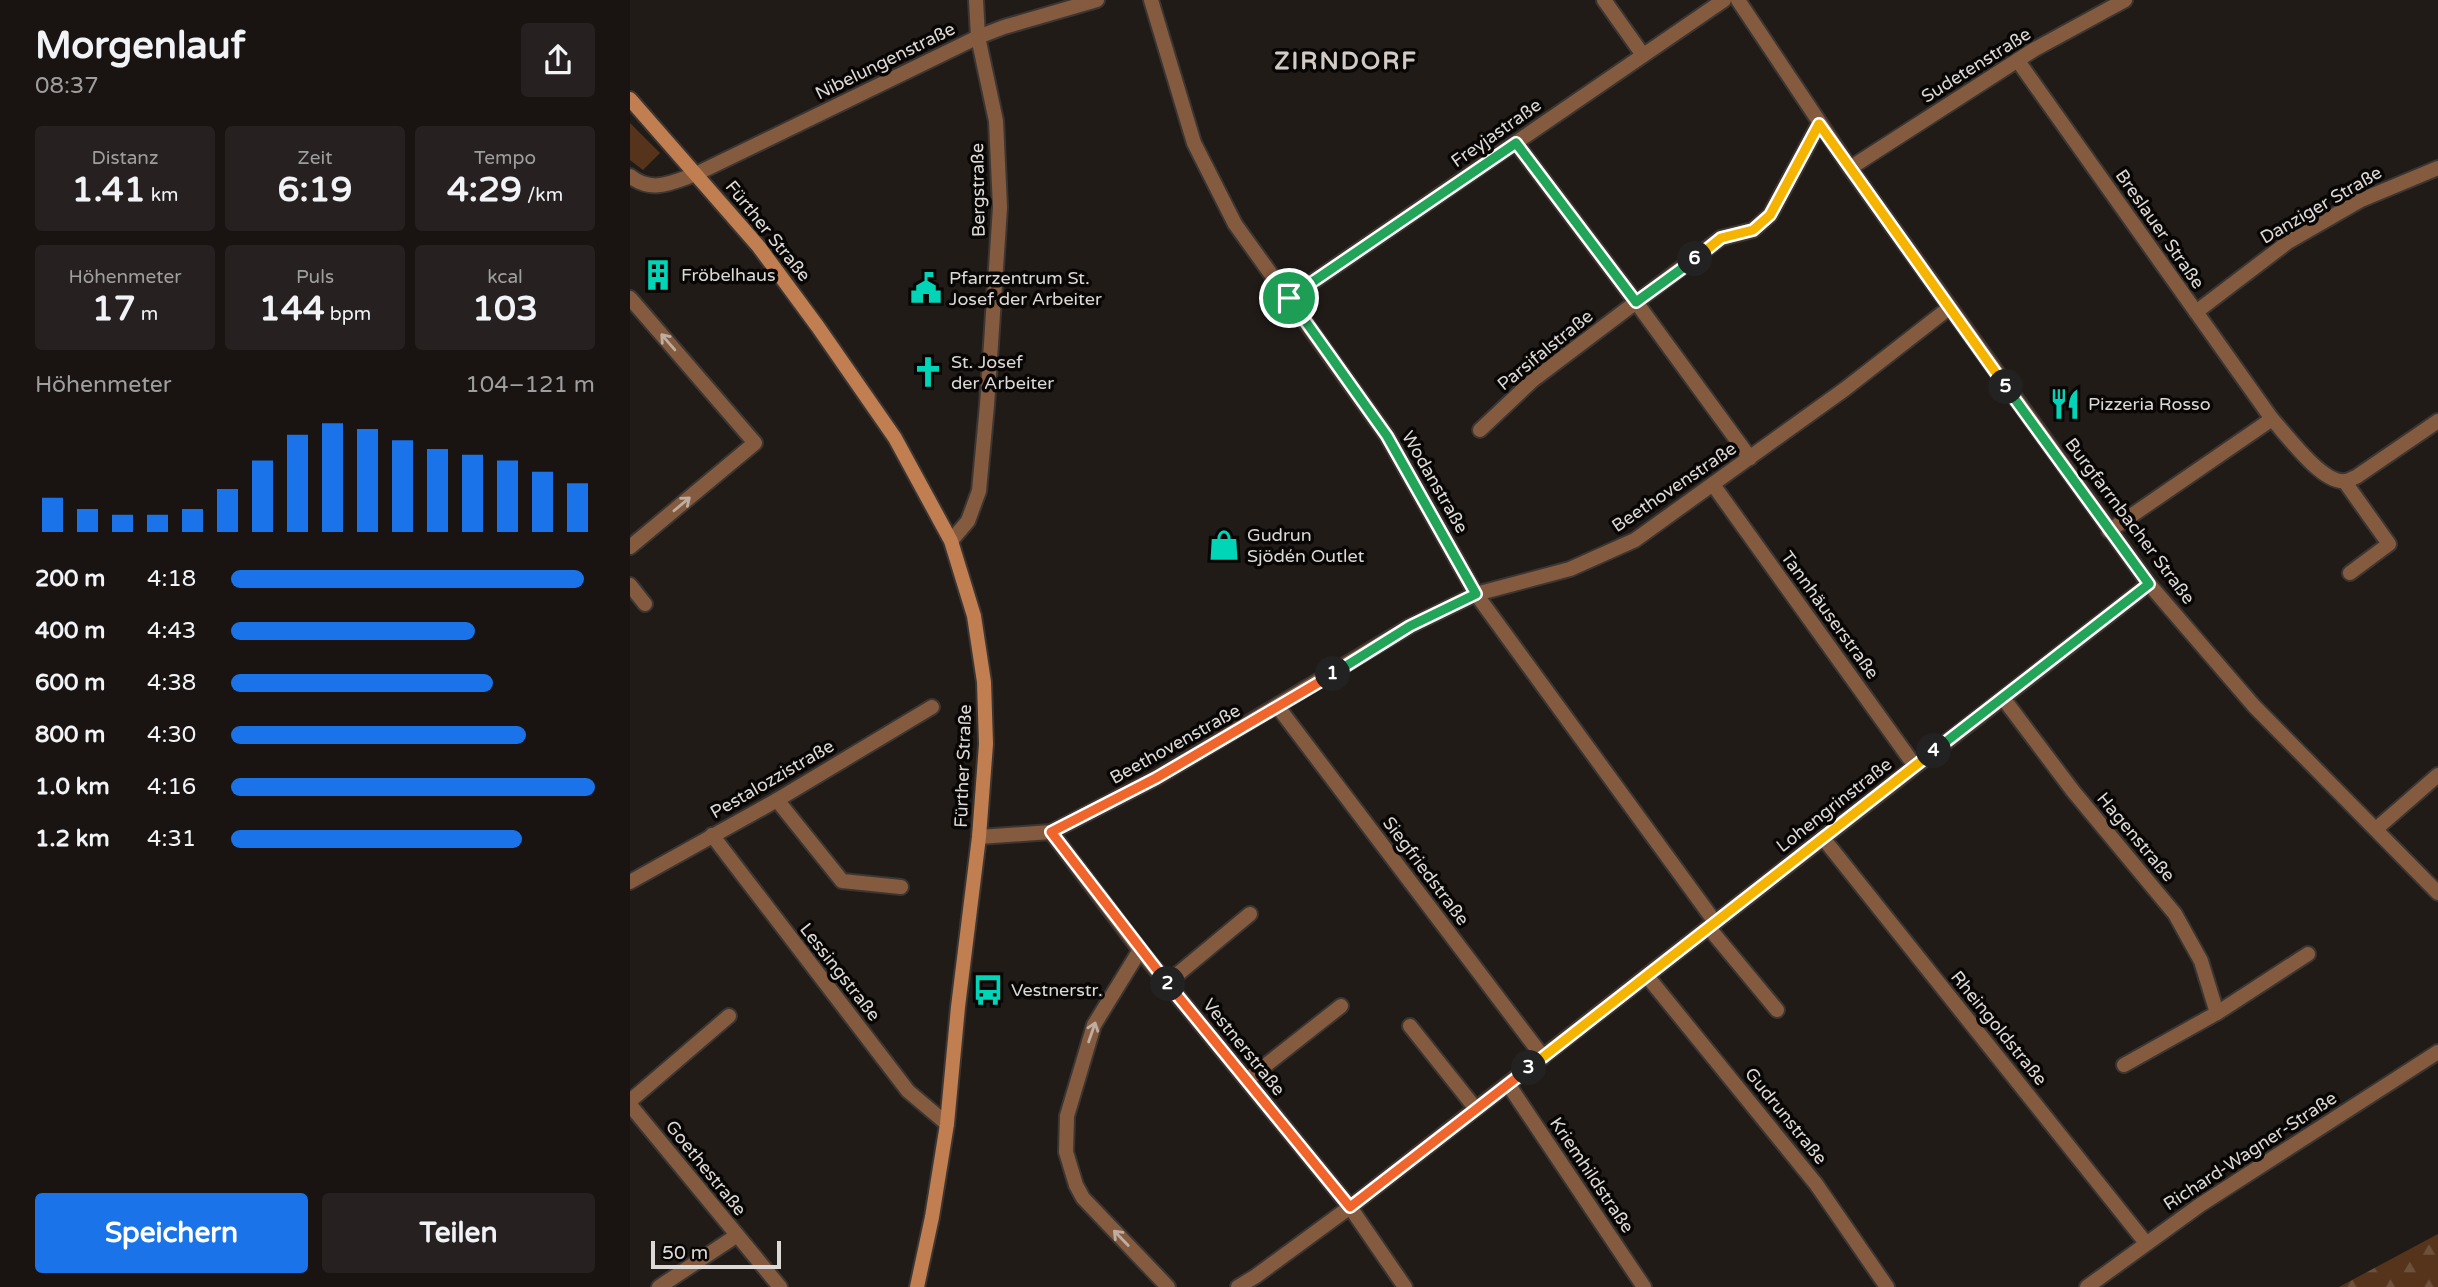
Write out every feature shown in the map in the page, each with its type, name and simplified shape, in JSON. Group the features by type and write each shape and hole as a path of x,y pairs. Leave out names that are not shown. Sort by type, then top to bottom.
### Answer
{"main road":[{"name":"Fürther Straße","path":"630,99 759,247 895,438 951,541 974,616 984,682 986,744 979,837 947,1124 917,1287"}],"street":[{"name":"Bergstraße","path":"951,541 968,520 979,491 1000,206 996,121 978,37 976,0"},
{"name":"Nibelungenstraße","path":"630,176 647,186 656,186 696,174 978,37 1097,0"},
{"name":"Wodanstraße","path":"1151,0 1194,143 1235,224 1387,436 1476,594 1712,925"},
{"path":"1604,0 1643,55"},
{"name":"Freyjastraße","path":"1289,298 1724,0"},
{"name":"Burgfarrnbacher Straße","path":"1738,0 1819,124 2149,584 2254,706 2438,892"},
{"name":"Sudetenstraße","path":"1850,168 2035,49 2125,0"},
{"name":"Breslauer Straße","path":"2018,61 2272,419 2313,464 2330,477 2344,482"},
{"name":"Parsifalstraße","path":"1480,430 1533,380 1721,238 1753,230 1770,215 1819,124"},
{"path":"1516,143 1751,458"},
{"name":"Danziger Straße","path":"2196,312 2288,242 2361,200 2438,168"},
{"path":"630,298 755,443 630,547"},
{"name":"Beethovenstraße","path":"979,837 1051,832 1156,778 1410,626 1476,594 1570,569 1635,540 1714,486 1949,308"},
{"path":"2109,531 2272,419"},
{"path":"2350,573 2389,544 2344,482 2356,477 2438,421"},
{"name":"Tannhäuserstraße","path":"1714,486 1915,766"},
{"name":"Lohengrinstraße","path":"1238,1287 1350,1207 2149,584"},
{"path":"630,585 645,604"},
{"name":"Hagenstraße","path":"2003,698 2073,791 2175,914 2201,961 2217,1013"},
{"name":"Pestalozzistraße","path":"630,882 777,800 932,707"},
{"name":"Siegfriedstraße","path":"1278,707 1543,1057"},
{"path":"2376,829 2438,775"},
{"path":"777,800 842,881 901,887"},
{"name":"Vestnerstraße","path":"1051,832 1140,950 1350,1207 1405,1287"},
{"name":"Lessingstraße","path":"712,835 908,1091 947,1124"},
{"name":"Rheingoldstraße","path":"1823,838 2146,1243"},
{"path":"1167,983 1250,914"},
{"path":"1712,925 1777,1010"},
{"path":"1140,950 1094,1025 1067,1116 1066,1152 1083,1198 1168,1287"},
{"path":"2124,1065 2217,1013 2308,954"},
{"name":"Gudrunstraße","path":"1647,976 1816,1184 1887,1287"},
{"path":"1247,1080 1341,1006"},
{"path":"630,1103 729,1016"},
{"path":"1410,1026 1476,1109"},
{"name":"Richard-Wagner-Straße","path":"2087,1287 2200,1205 2438,1052"},
{"name":"Kriemhildstraße","path":"1508,1084 1644,1287"},
{"name":"Goethestraße","path":"630,1103 780,1287"},
{"path":"659,1287 736,1236"}],"green space":[{"path":"630,123 660,153 643,170 630,160"},
{"path":"2438,1234 2438,1287 2339,1287"}],"place":[{"name":"Fröbelhaus","path":"658,275"},
{"name":"Pfarrzentrum St. Josef der Arbeiter","path":"926,288"},
{"name":"St. Josef der Arbeiter","path":"928,372"},
{"name":"Pizzeria Rosso","path":"2065,404"},
{"name":"Gudrun Sjödén Outlet","path":"1224,545"},
{"name":"Vestnerstr.","path":"988,990"}],"district":[{"name":"ZIRNDORF","path":"1346,61"}],"route":[{"path":"1819,124 2149,584 1350,1207 1140,950 1051,832 1156,778 1410,626 1476,594 1387,436 1289,298 1516,143 1636,302 1721,238 1753,230 1770,215 1819,124"}]}
